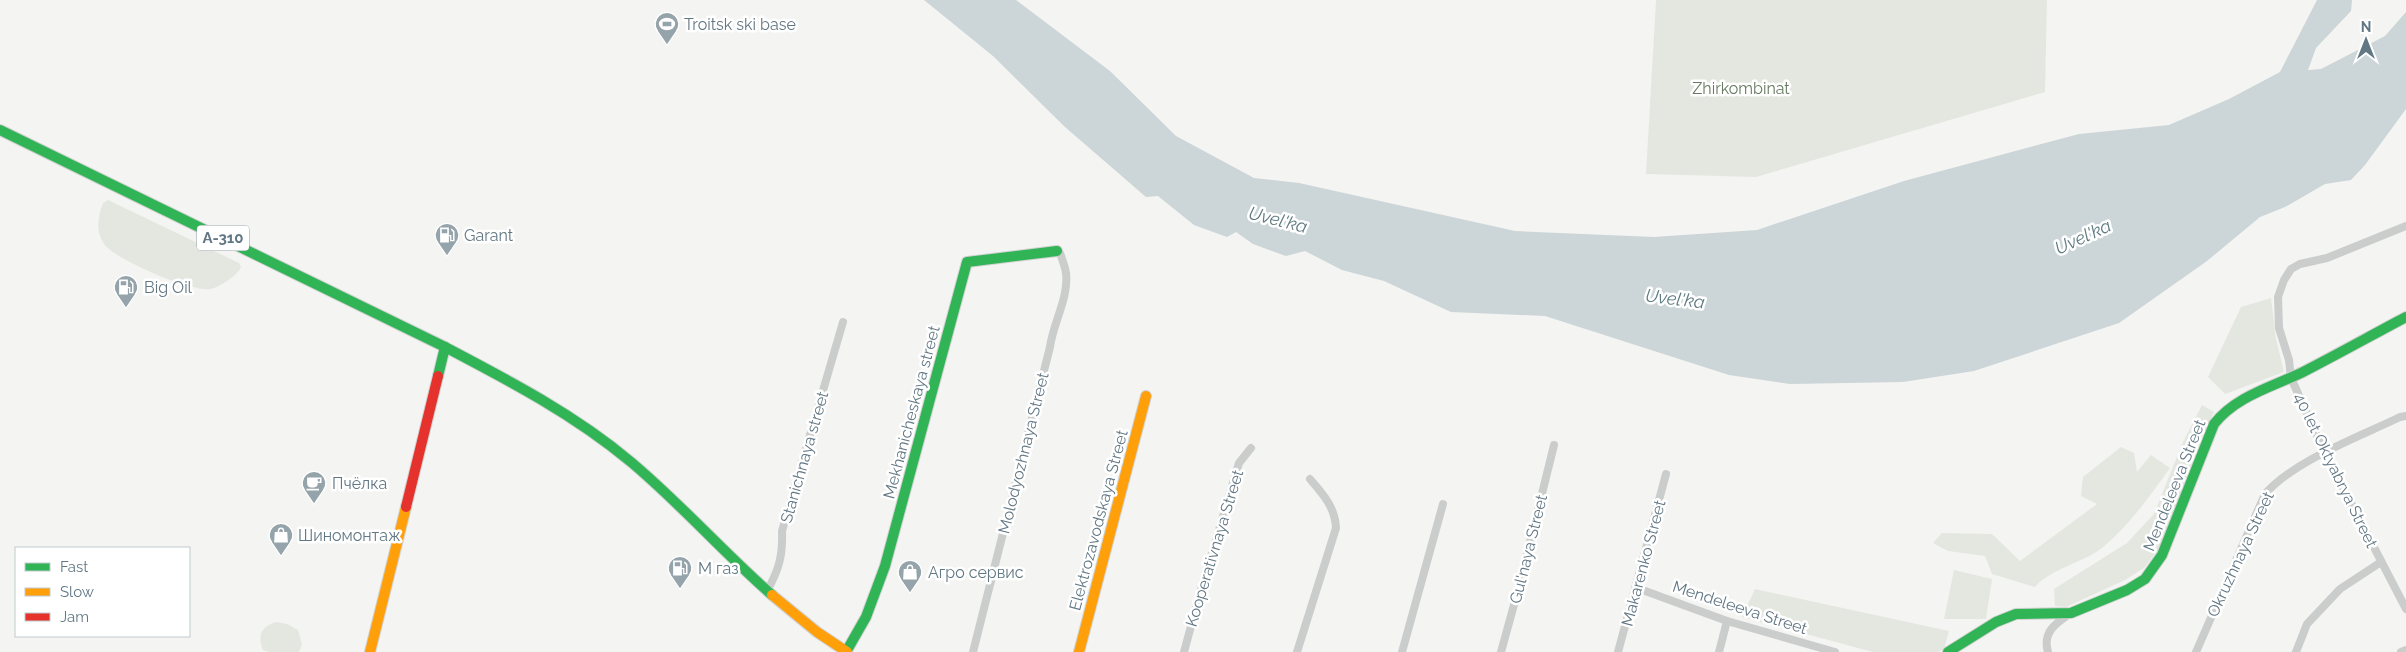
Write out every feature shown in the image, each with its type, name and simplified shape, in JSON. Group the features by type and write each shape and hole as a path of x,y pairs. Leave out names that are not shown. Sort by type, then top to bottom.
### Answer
{"main road":[{"name":"А-310","path":"0,130 445,348"},
{"name":"Mekhanicheskaya street","path":"846,652 866,617 885,566 967,262 1058,252"},
{"name":"Mendeleeva Street","path":"1948,652 1996,622 2016,614 2071,613 2127,590 2145,578 2162,555 2214,424 2222,412 2232,404 2291,378 2406,317"},
{"path":"370,652 445,348 552,404 601,439 679,506 767,591 846,652"},
{"name":"Elektrozavodskaya Street","path":"1079,652 1146,396"}],"street":[{"path":"2291,378 2289,360 2279,328 2278,297 2284,280 2291,269 2300,264 2327,258 2406,226"},
{"name":"Molodyozhnaya Street","path":"973,652 1050,347 1052,332 1064,294 1066,273 1058,252"},
{"name":"Stanichnaya street","path":"767,591 777,574 783,556 782,531 844,322"},
{"name":"40 let Oktyabrya Street","path":"2291,378 2326,453 2406,609"},
{"name":"Okruzhnaya Street","path":"2196,652 2264,494 2277,480 2326,453 2400,417 2406,416"},
{"name":"Gul'naya Street","path":"1501,652 1554,446"},
{"name":"Kooperativnaya Street","path":"1184,652 1239,464 1251,448"},
{"name":"Makarenko Street","path":"1618,652 1637,588 1666,474"},
{"path":"1297,652 1336,528 1335,516 1331,507 1310,479"},
{"path":"1402,652 1443,504"},
{"name":"40 let Oktyabrya Street","path":"2296,652 2307,624 2333,596 2342,587 2381,562"},
{"name":"Mendeleeva Street","path":"1637,588 1727,621 1835,652"},
{"path":"2048,652 2047,639 2051,628 2071,613"},
{"path":"1719,652 1727,621"},
{"path":"2401,652 2406,650"}],"green space":[{"name":"Zhirkombinat","path":"1656,0 2047,0 2045,92 1756,177 1646,174"},
{"path":"108,200 239,263 241,267 236,274 219,286 211,289 202,289 154,274 122,258 104,244 99,234 99,219 103,203"},
{"path":"2271,298 2276,339 2284,372 2225,394 2208,377 2241,307"},
{"path":"2202,405 2214,412 2197,445 2169,529 2160,547 2144,568 2125,580 2066,607 2055,606 2054,589 2127,543 2154,514 2183,442"},
{"path":"2121,447 2134,453 2137,472 2151,455 2170,468 2138,511 2102,548 2049,575 2035,587 1992,574 1985,556 1948,551 1933,543 1942,533 1992,534 2020,561 2097,504 2081,496 2083,477"},
{"path":"1954,570 1992,579 1986,619 1944,619"},
{"path":"1755,589 1949,631 1944,649 1938,652 1873,652 1742,617"},
{"path":"277,622 287,624 298,630 302,644 299,652 269,652 263,650 260,640 262,632 267,626"}],"water":[{"name":"Uvel'ka","path":"924,0 1016,0 1110,71 1176,136 1254,178 1299,183 1515,231 1654,237 1757,230 1904,181 2079,134 2169,125 2229,99 2280,72 2317,0 2352,0 2351,11 2316,48 2308,70 2321,69 2385,36 2406,12 2406,109 2365,165 2351,180 2325,184 2285,207 2260,217 2207,261 2119,323 1974,371 1903,382 1790,384 1729,375 1545,316 1451,312 1384,281 1342,270 1305,251 1286,256 1253,244 1236,232 1227,237 1194,225 1158,196 1146,197 1065,127 993,56"}],"traffic: fast":[{"path":"0,130 445,347 438,376"},
{"path":"846,652 866,617 885,566 967,262 1057,251"},
{"path":"1948,652 1996,622 2016,614 2071,613 2127,590 2145,579 2162,555 2214,424 2223,414 2244,399 2303,372 2406,317"},
{"path":"445,347 565,414 610,445 667,494 772,595"}],"traffic: slow":[{"path":"1079,652 1146,396"},
{"path":"370,652 406,507"},
{"path":"772,595 817,632 847,652"}],"traffic: jam":[{"path":"406,507 438,376"}],"place":[{"name":"Troitsk ski base","path":"667,45"},
{"name":"Garant","path":"447,256"},
{"name":"Big Oil","path":"126,308"},
{"name":"Пчёлка","path":"314,504"},
{"name":"Шиномонтаж","path":"281,556"},
{"name":"М газ","path":"680,589"},
{"name":"Агро сервис","path":"910,593"}]}
